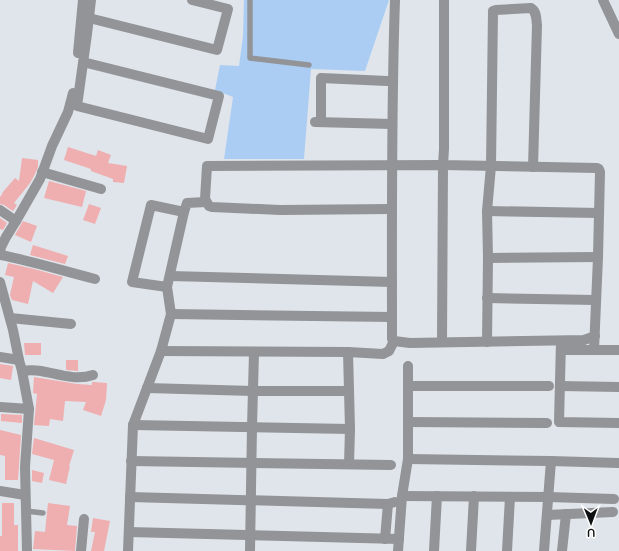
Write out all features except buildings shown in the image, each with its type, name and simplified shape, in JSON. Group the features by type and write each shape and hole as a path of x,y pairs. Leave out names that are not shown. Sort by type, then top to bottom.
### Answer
{"street":[{"path":"83,0 79,46 71,103 34,191 10,229 0,250 23,260 95,278"},
{"path":"83,62 219,96 208,139 77,106 91,0"},
{"path":"89,18 217,50 228,10 192,0"},
{"path":"160,351 348,352 383,354 389,351 394,341 392,339 392,81 395,0"},
{"path":"442,342 444,0"},
{"path":"604,0 619,34"},
{"path":"487,342 487,211 490,166 493,11 500,9 531,8 536,12 537,25 533,167"},
{"path":"392,81 321,78 318,122 392,124"},
{"path":"392,209 280,210 212,207 208,206 205,199 207,166 443,165 597,168 600,172 594,350"},
{"path":"42,172 101,189"},
{"path":"128,551 133,426 160,351 171,314 167,287 184,212 187,203 206,202"},
{"path":"167,287 132,282 150,205 184,212"},
{"path":"0,210 16,221"},
{"path":"487,211 599,213"},
{"path":"488,258 598,257"},
{"path":"170,276 392,282"},
{"path":"0,282 22,370 29,409 25,467 25,495 30,551"},
{"path":"487,298 596,300"},
{"path":"171,314 392,317"},
{"path":"10,318 71,324"},
{"path":"561,345 584,340 594,336"},
{"path":"394,341 410,343 487,342 561,345 594,350 619,350"},
{"path":"561,345 559,422 619,423"},
{"path":"250,551 254,352"},
{"path":"348,352 350,429 349,464"},
{"path":"0,357 19,360"},
{"path":"398,551 402,498 408,459 408,366"},
{"path":"22,370 39,371 78,378 92,375"},
{"path":"408,386 549,386"},
{"path":"560,386 619,387"},
{"path":"147,388 253,391 349,391"},
{"path":"0,407 29,409"},
{"path":"408,422 547,423"},
{"path":"133,426 350,429"},
{"path":"408,459 618,463"},
{"path":"131,461 391,465"},
{"path":"544,551 550,461"},
{"path":"0,492 25,495"},
{"path":"130,496 388,504 402,498 437,496 614,499"},
{"path":"434,551 437,496"},
{"path":"471,551 474,496"},
{"path":"507,551 510,497"},
{"path":"385,539 388,504"},
{"path":"547,514 613,512"},
{"path":"562,551 566,514"},
{"path":"81,551 84,519"},
{"path":"129,532 399,539"}],"lane":[{"path":"250,0 250,58 309,65"},
{"path":"26,511 44,513"}],"shaded area":[{"path":"244,0 389,0 365,71 311,69 304,159 224,159 233,97 215,90 220,65 239,66 243,36"}]}
